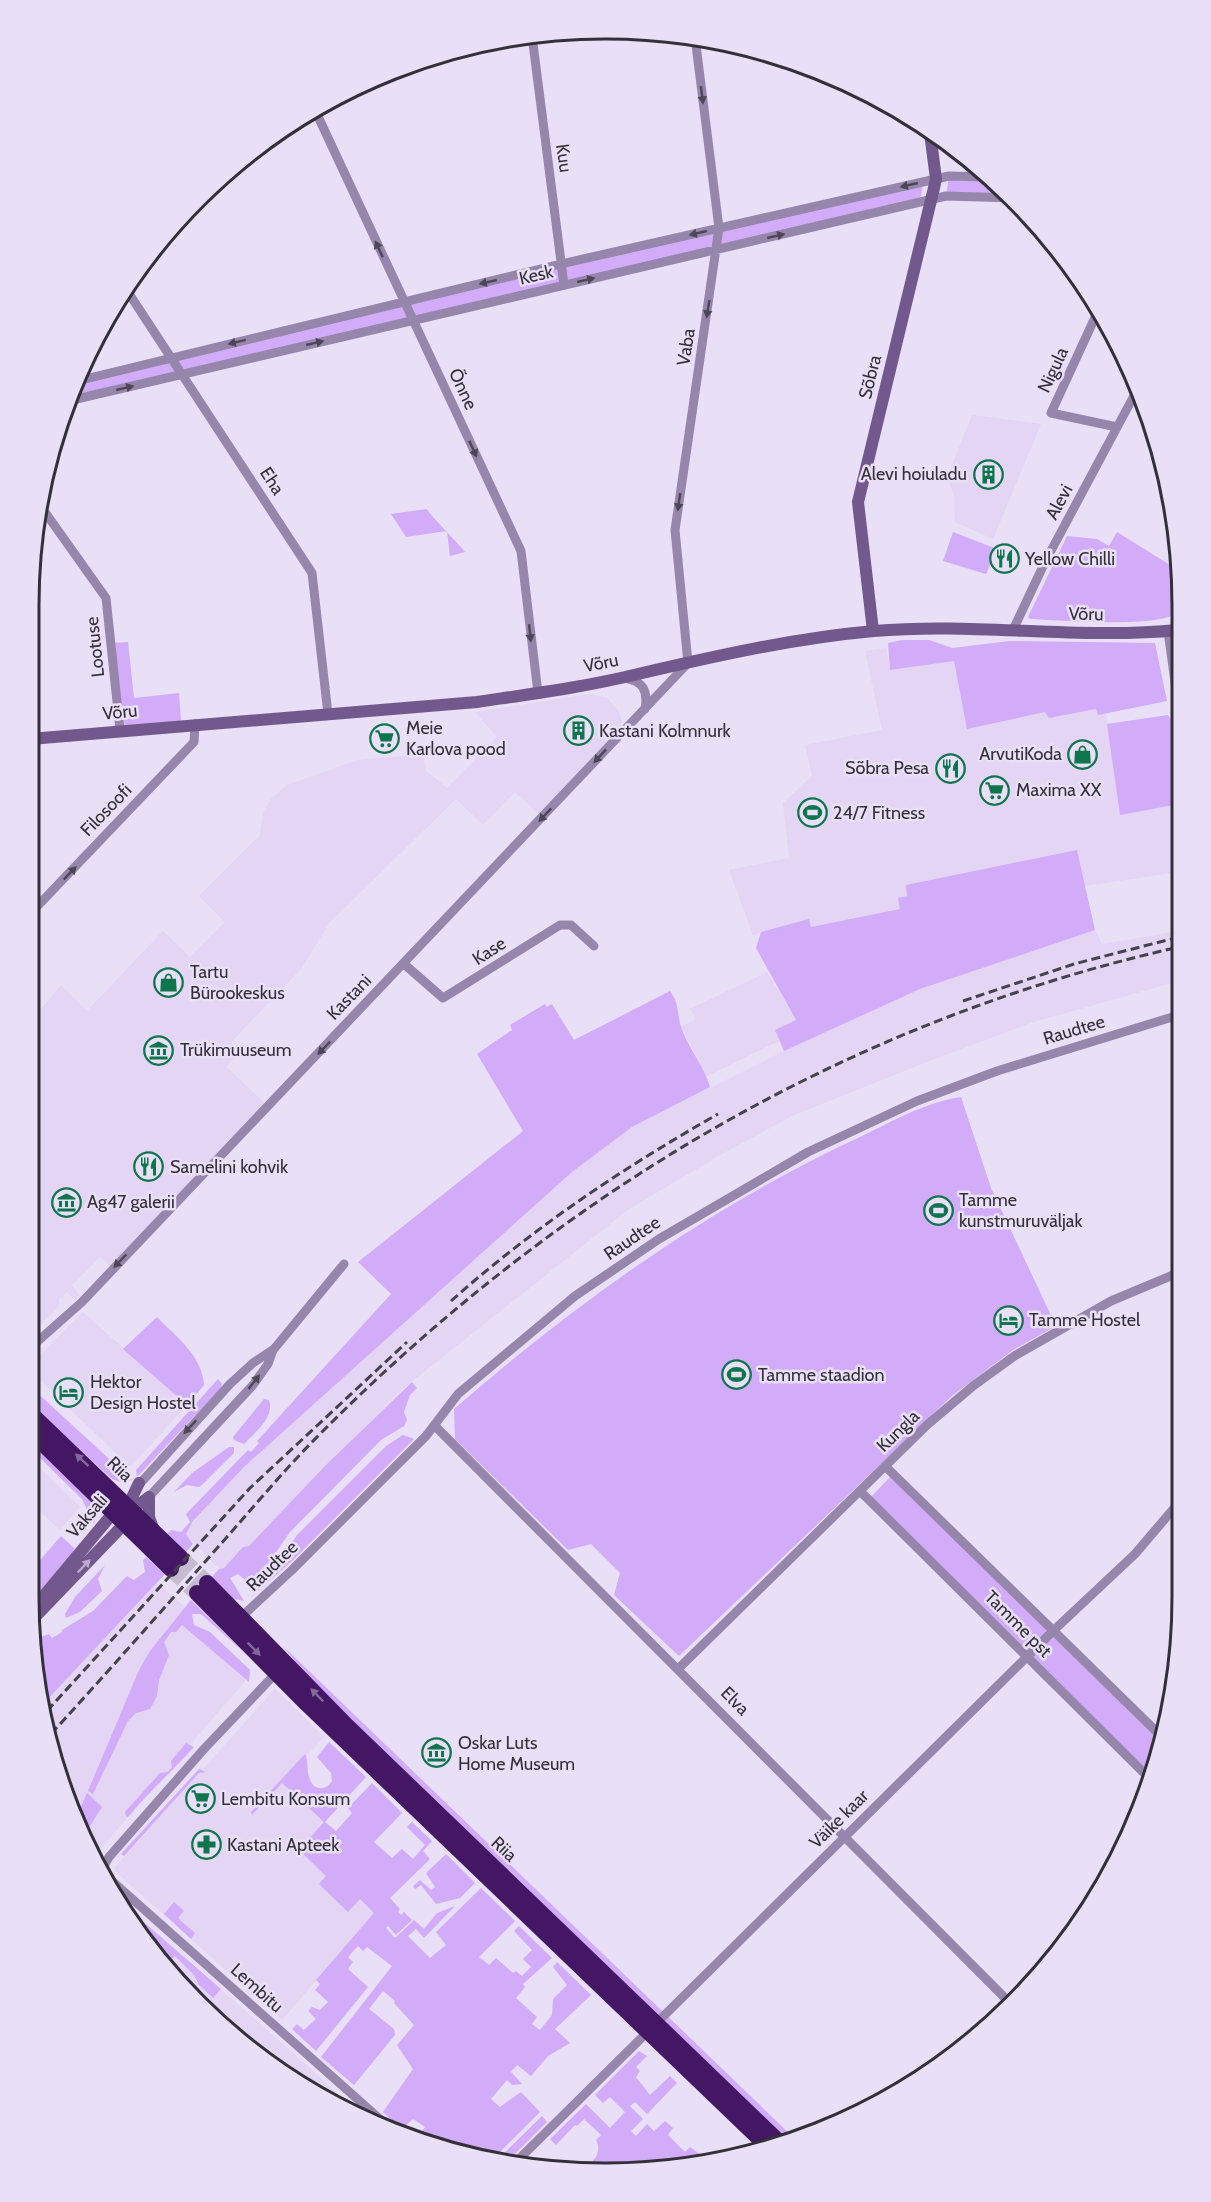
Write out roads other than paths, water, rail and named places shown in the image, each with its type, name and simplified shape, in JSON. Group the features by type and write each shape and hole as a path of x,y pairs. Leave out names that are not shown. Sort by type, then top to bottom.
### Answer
{"highway":[{"name":"Riia","path":"39,1421 107,1484 124,1512"},
{"name":"Riia","path":"39,1440 87,1486 124,1512 176,1559"},
{"name":"Riia","path":"281,1668 241,1617 202,1591 281,1668 652,2027 774,2137"},
{"name":"Riia","path":"652,2027 762,2141"}],"main road":[{"name":"Sõbra","path":"873,631 858,502 932,199 936,179 931,142"},
{"name":"Võru","path":"39,738 477,702 622,678 687,663 873,631 1013,630 1109,633 1172,630"},
{"path":"107,1484 119,1488 140,1484"},
{"path":"124,1512 140,1484"},
{"path":"87,1486 101,1509 99,1530"},
{"path":"124,1512 149,1497"},
{"path":"107,1543 123,1538 150,1537 149,1497"},
{"path":"124,1512 176,1559"},
{"name":"Vaksali","path":"39,1601 99,1530 124,1512"},
{"name":"Vaksali","path":"39,1612 107,1543 124,1512"}],"street":[{"name":"Kuu","path":"532,44 564,285"},
{"name":"Vaba","path":"687,663 675,530 719,228 696,47"},
{"name":"Õnne","path":"318,117 521,551 538,693"},
{"name":"Kesk","path":"87,379 719,228 949,176 975,177"},
{"name":"Kesk","path":"78,399 932,199 946,196 998,198"},
{"name":"Eha","path":"131,297 312,573 328,714"},
{"name":"Nigula","path":"1094,319 1051,413 1117,427"},
{"name":"Alevi","path":"1013,630 1046,562 1133,398"},
{"name":"Lootuse","path":"47,515 106,598 120,730"},
{"name":"Kastani","path":"39,1340 82,1302 645,710 687,663"},
{"path":"622,678 634,681 645,688 647,696 645,710"},
{"name":"Filosoofi","path":"39,905 194,742 195,724"},
{"name":"Kase","path":"404,964 443,998 560,925 571,925 594,946"},
{"name":"Raudtee","path":"241,1617 292,1570 435,1426 458,1394 575,1296 710,1207 808,1152 869,1123 969,1081 1172,1017"},
{"path":"140,1484 230,1384 273,1349 344,1264"},
{"name":"Kungla","path":"678,1669 927,1425 1016,1355 1111,1301 1172,1275"},
{"path":"149,1497 253,1385 267,1364 273,1349"},
{"name":"Elva","path":"435,1426 846,1835 1005,1998"},
{"name":"Tamme pst","path":"885,1466 1156,1731"},
{"name":"Tamme pst","path":"860,1491 1144,1772"},
{"name":"Väike kaar","path":"522,2156 1053,1631 1135,1554 1172,1511"},
{"path":"106,1863 113,1852 204,1749 281,1668"},
{"name":"Lembitu","path":"120,1888 373,2113"}],"tunnel":[{"path":"181,1558 207,1583"},
{"path":"171,1569 197,1593"}],"railway":[{"path":"963,1001 1074,964 1172,939"},
{"path":"55,1730 319,1435 411,1348 508,1267 609,1194 714,1128 824,1071 938,1021 1056,980 1172,949"},
{"path":"451,1301 482,1274 580,1200 718,1114"},
{"path":"50,1708 250,1488 407,1342"}],"place":[{"name":"Alevi hoiuladu","path":"988,474"},
{"name":"Yellow Chilli","path":"1004,559"},
{"name":"Kastani Kolmnurk","path":"578,731"},
{"name":"Meie Karlova pood","path":"385,738"},
{"name":"ArvutiKoda","path":"1083,754"},
{"name":"Sõbra Pesa","path":"950,768"},
{"name":"Maxima XX","path":"995,790"},
{"name":"24/7 Fitness","path":"812,813"},
{"name":"Tartu Bürookeskus","path":"169,982"},
{"name":"Trükimuuseum","path":"159,1050"},
{"name":"Samelini kohvik","path":"149,1167"},
{"name":"Ag47 galerii","path":"66,1202"},
{"name":"Tamme kunstmuruväljak","path":"938,1210"},
{"name":"Tamme Hostel","path":"1008,1320"},
{"name":"Tamme staadion","path":"737,1375"},
{"name":"Hektor Design Hostel","path":"69,1392"},
{"name":"Oskar Luts Home Museum","path":"437,1753"},
{"name":"Lembitu Konsum","path":"200,1799"},
{"name":"Kastani Apteek","path":"206,1845"}]}
